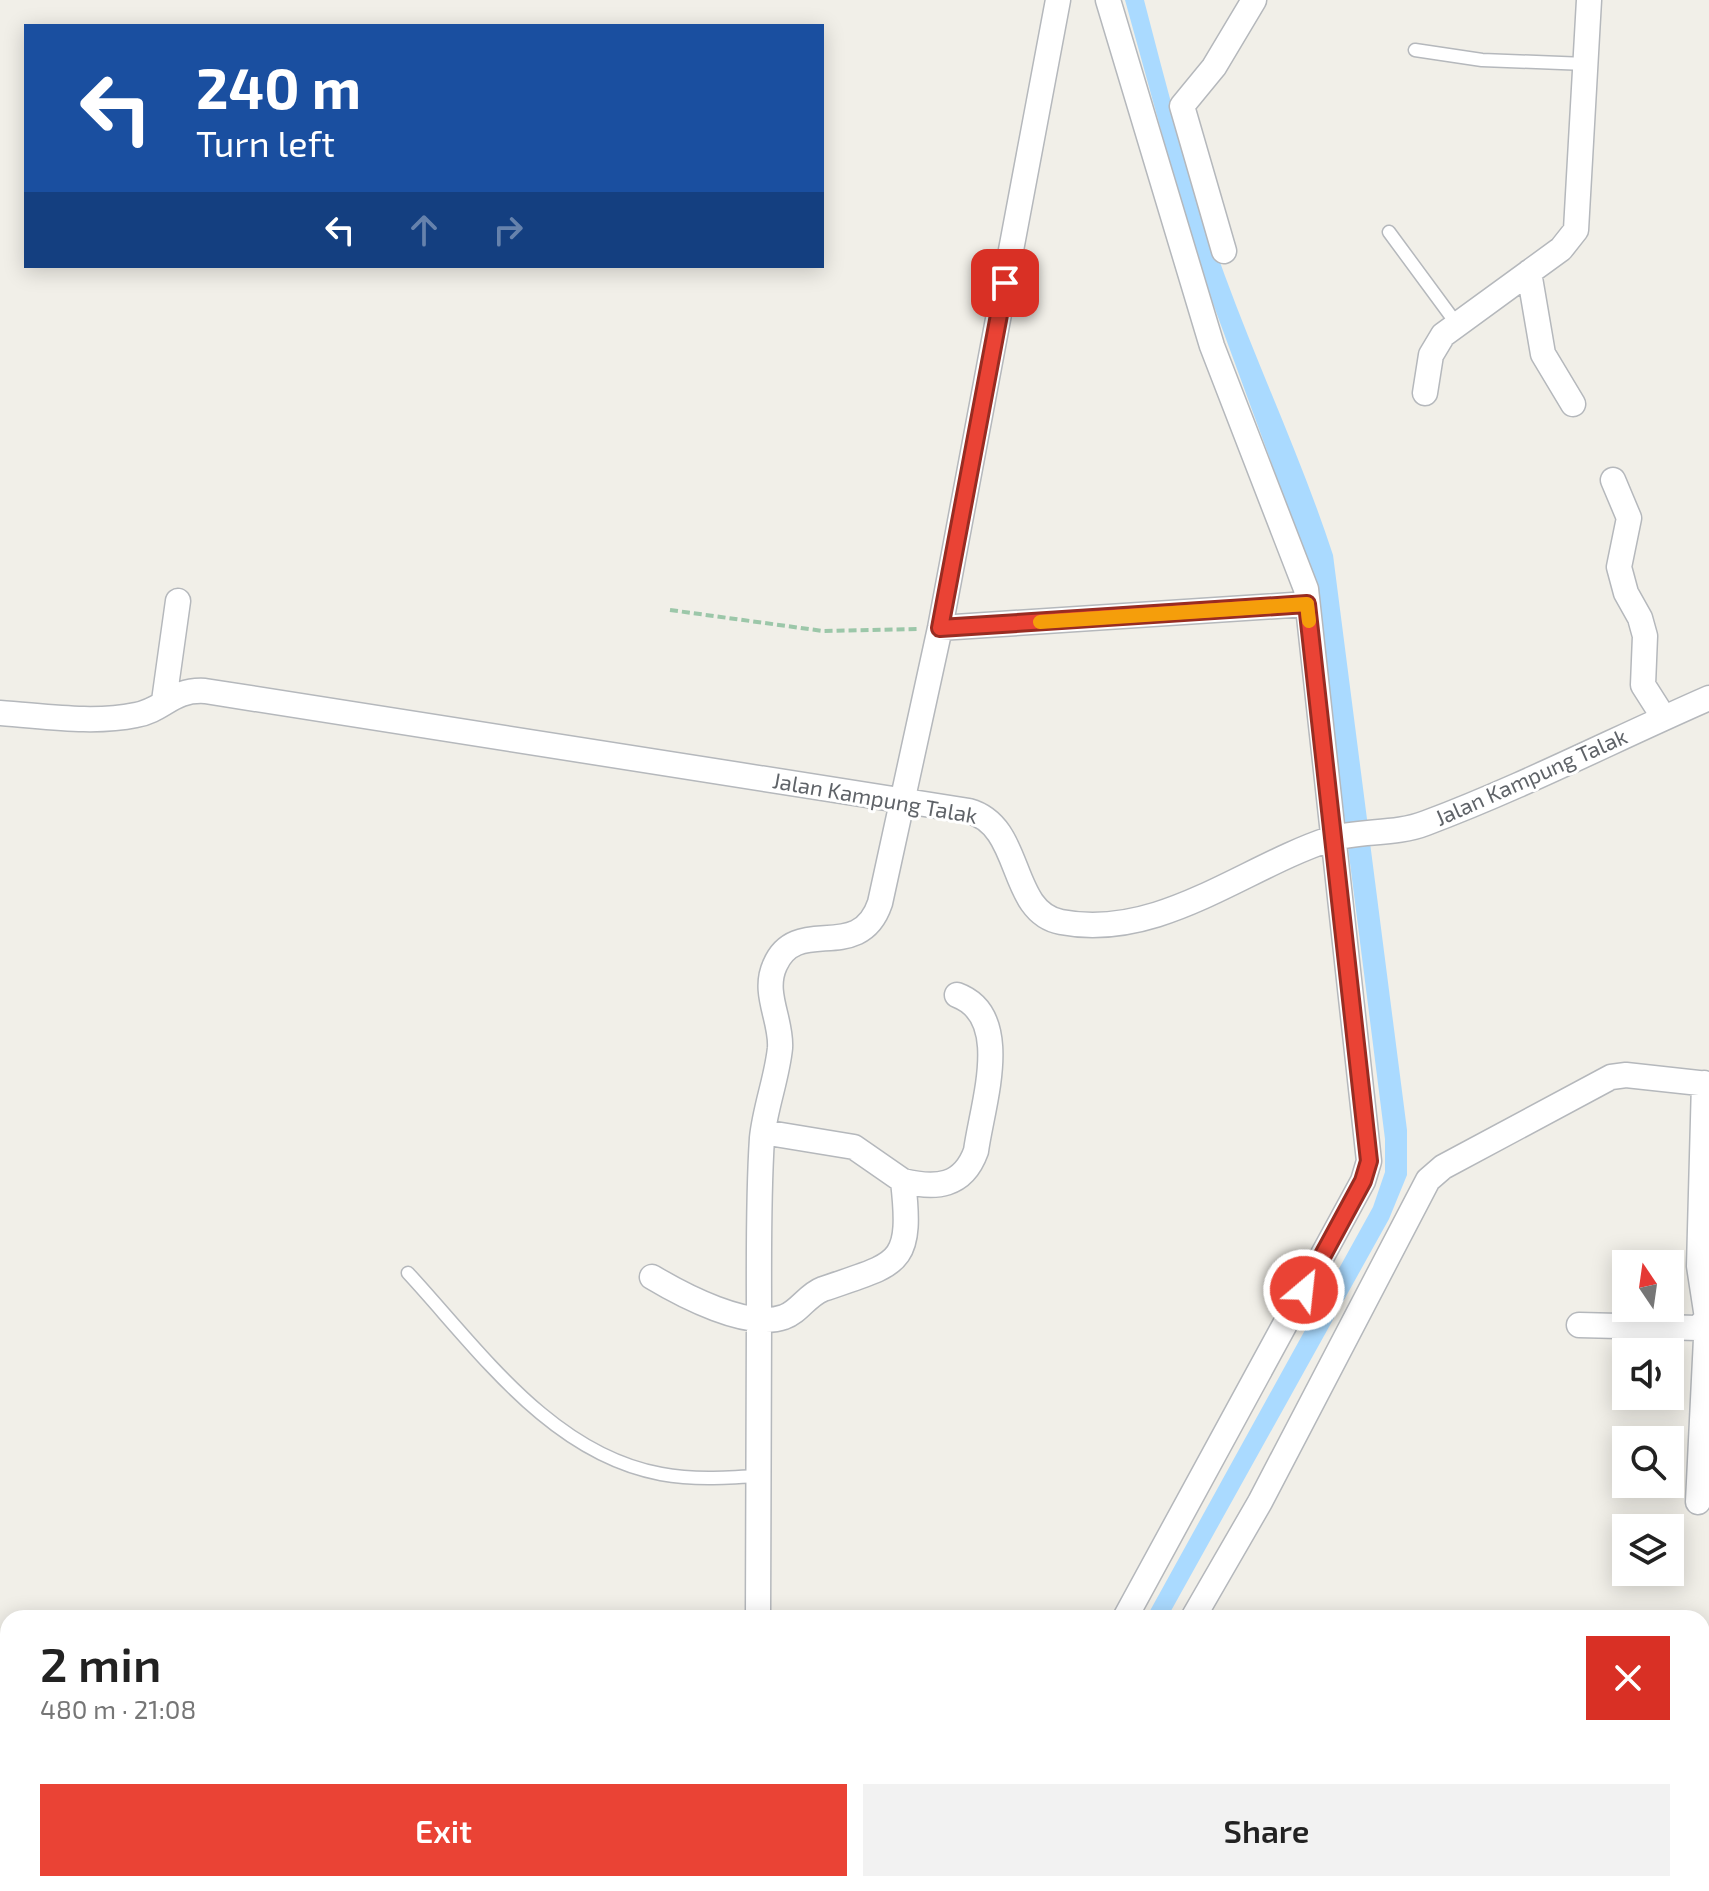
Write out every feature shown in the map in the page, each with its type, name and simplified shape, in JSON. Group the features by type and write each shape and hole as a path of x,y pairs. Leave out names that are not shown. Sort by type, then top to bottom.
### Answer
{"street":[{"path":"758,1610 758,1210 763,1132 780,1047 772,1007 774,966 791,945 804,940 847,938 869,925 880,903 940,628 1058,0"},
{"path":"1108,0 1212,346 1304,584 1336,838 1368,1155 1366,1175 1129,1610"},
{"path":"1224,251 1182,106 1214,67 1254,0"},
{"path":"1425,393 1434,348 1456,323 1567,244 1579,223 1589,0"},
{"path":"1529,272 1543,354 1573,404"},
{"path":"1613,480 1629,518 1619,567 1626,593 1645,636 1643,685 1664,718"},
{"path":"164,701 178,601"},
{"path":"940,628 1307,604"},
{"name":"Jalan Kampung Talak","path":"0,713 102,720 140,715 176,694 205,691 969,811 986,817 1003,837 1034,906 1050,918 1070,923 1111,923 1199,899 1336,838 1422,825 1709,698"},
{"path":"763,1132 854,1147 903,1181 927,1187 953,1182 971,1163 976,1151 990,1031 976,1006 957,995"},
{"path":"1198,1610 1260,1502 1432,1175 1611,1077 1626,1075 1707,1084 1699,1266 1707,1318 1698,1502"},
{"path":"652,1277 698,1304 759,1318 784,1317 812,1294 876,1272 894,1260 907,1234 903,1181"},
{"path":"1579,1325 1698,1328 1707,1318"}],"lane":[{"path":"1415,50 1482,60 1586,64"},
{"path":"1389,232 1456,323"},
{"path":"408,1273 529,1404 568,1435 611,1458 659,1474 708,1479 758,1476"}],"path":[{"path":"670,610 823,631 940,628"}],"water":[{"path":"1125,0 1144,0 1181,139 1213,242 1333,555 1407,1130 1407,1175 1389,1219 1171,1610 1150,1610 1373,1207 1385,1172 1385,1139 1314,579 1196,257"}],"slow traffic":[{"path":"1040,622 1307,604 1309,621"}],"route":[{"path":"1005,283 940,628 1307,604 1369,1161 1363,1181 1304,1290"}]}
